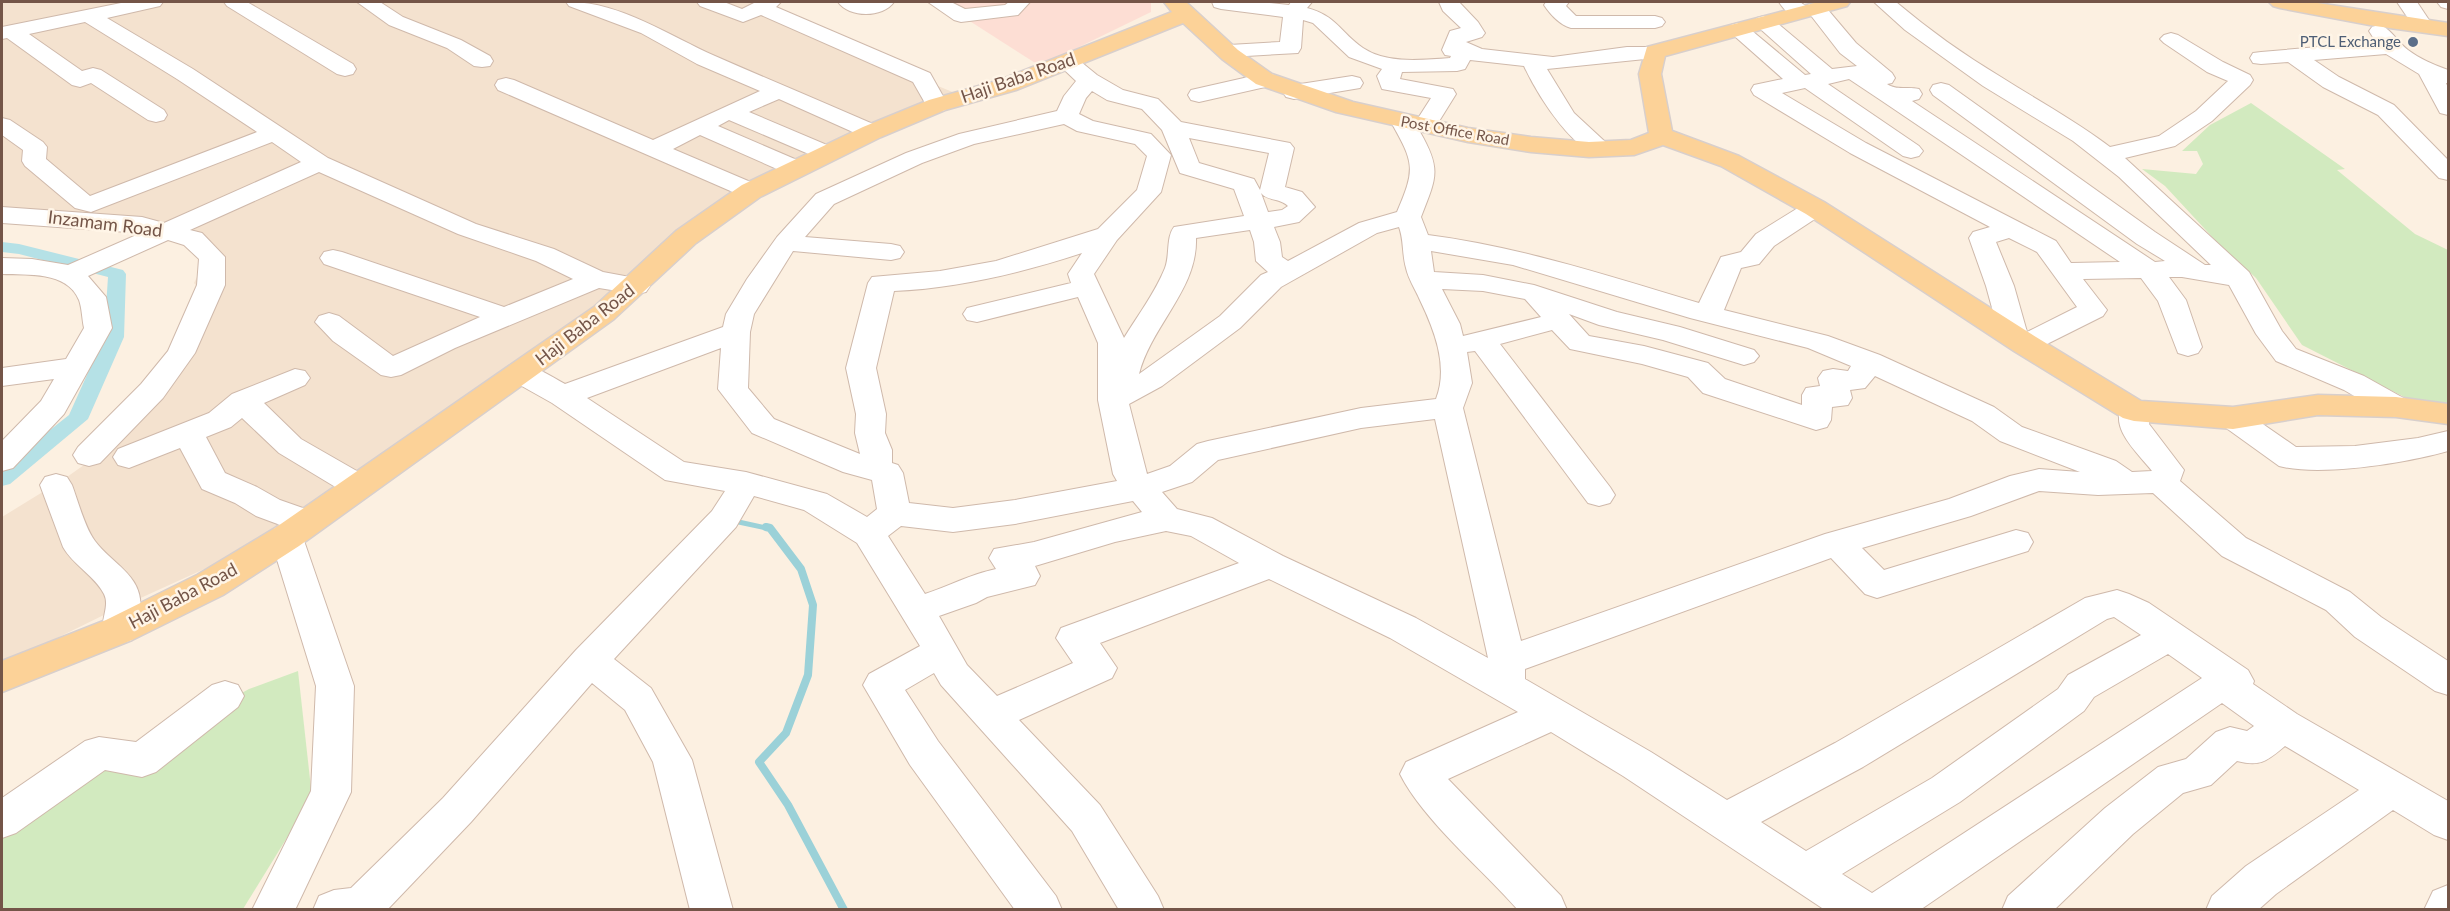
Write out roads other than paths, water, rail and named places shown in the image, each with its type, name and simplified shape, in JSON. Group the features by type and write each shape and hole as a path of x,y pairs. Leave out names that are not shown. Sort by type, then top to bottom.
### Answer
{"main road":[{"path":"1840,2 1802,7 1764,22 1655,52 1650,74 1659,129 1663,136 1730,161 1815,208 2020,341 2134,411 2233,418 2318,405 2396,407 2448,414"},
{"path":"2280,2 2375,20 2448,30"},
{"name":"Post Office Road","path":"1180,8 1254,74 1266,80 1294,92 1414,124 1540,146 1621,151 1657,142 1663,136"},
{"name":"Haji Baba Road","path":"2,677 119,630 210,585 297,529 604,314 686,237 751,191 872,132 937,105 1008,85 1066,62 1180,8"}],"street":[{"path":"6,32 148,2"},
{"path":"234,2 345,69"},
{"path":"367,2 396,21 454,44 482,61"},
{"path":"576,2 648,29 705,59 872,132"},
{"path":"706,2 743,16 765,4 922,78 937,105"},
{"path":"848,2 867,9 884,2"},
{"path":"938,2 961,16 1011,11 1020,2"},
{"path":"1180,8 1226,2 1299,7 1320,19 1360,56 1391,63 1432,66 1457,64"},
{"path":"1449,2 1450,7 1471,26 1475,33 1456,35 1451,55 1457,64"},
{"path":"1559,2 1554,4 1571,22 1655,22"},
{"path":"1641,2 1667,38 1681,45"},
{"path":"1884,2 1912,26 2005,89 2081,136 2128,172 2239,278 2270,334 2286,355 2354,383 2396,407"},
{"path":"2407,2 2423,26"},
{"path":"1229,51 1290,48 1299,7"},
{"path":"1802,7 1897,95"},
{"path":"90,16 185,74 319,163 467,229 545,255 596,279 636,286"},
{"path":"2375,20 2380,33 2391,47 2438,74 2448,105"},
{"path":"1764,22 1812,80"},
{"path":"1738,29 1911,151"},
{"path":"6,32 80,80 93,75 156,115"},
{"path":"2106,155 2167,141 2204,117 2207,111 2217,105 2242,80 2215,67 2171,39"},
{"path":"2261,58 2391,47"},
{"path":"1457,64 1466,48 1476,55 1553,63 1655,52"},
{"path":"2292,55 2331,82 2386,110 2448,173"},
{"path":"1532,61 1545,87 1566,118 1602,150"},
{"path":"1066,62 1089,80 1115,95 1150,104 1173,128 1190,168 1245,184 1267,242 1269,261 1287,272"},
{"path":"1391,63 1394,68 1388,76 1390,84 1445,94 1414,124 1426,171 1413,229 1419,269 1446,324 1452,347 1457,383 1448,408 1506,674"},
{"path":"2010,229 1982,238 2020,341 2092,310 2047,247 1867,153 1762,90 1853,72 1897,95 2149,270 2172,300 2188,347"},
{"path":"1067,116 1075,96 1089,80"},
{"path":"1199,95 1266,80"},
{"path":"1294,92 1352,83"},
{"path":"506,85 751,191"},
{"path":"1897,95 1941,90 2005,89"},
{"path":"1941,90 2146,238 2198,271"},
{"path":"654,149 699,126 779,92"},
{"path":"737,109 834,150"},
{"path":"1143,909 1086,818 954,675 917,610 881,524 887,473 854,464 763,426 733,389 736,332 740,314 786,243 825,200 914,158 967,139 1067,116 1084,126 1143,139 1159,155 1149,192 1107,235 1081,274 1112,344 1113,399 1129,474 1167,519"},
{"path":"2,125 35,147 34,161 84,203 91,204 275,133"},
{"path":"699,126 795,168"},
{"path":"1113,399 1124,377 1130,355 1160,307 1176,273 1185,248 1183,232 1290,217 1302,207 1293,197 1272,191 1282,148 1173,128"},
{"path":"2420,143 2448,146"},
{"path":"2,266 32,267 71,274 319,163"},
{"path":"1862,164 1934,200 1954,198"},
{"path":"1708,314 1730,263 1750,258 1765,240 1815,208"},
{"name":"Inzamam Road","path":"2,215 142,225 193,239 212,257 211,285 181,353 152,391 89,455"},
{"path":"1113,399 1152,379 1221,329 1271,281 1368,228 1413,229 1708,314 1786,333 1870,362 1983,414 2011,434 2144,482 2234,547 2338,601 2368,627 2448,680"},
{"path":"876,470 876,450 870,433 871,414 861,368 882,283 960,277 1054,255 1107,235"},
{"path":"786,243 891,252"},
{"path":"333,258 506,317"},
{"path":"2063,271 2198,271 2239,278"},
{"path":"8,450 53,407 98,328 92,297 71,274"},
{"path":"329,322 342,334 391,368 445,342 596,279"},
{"path":"1425,280 1483,283 1534,293 1609,320 1670,333 1744,356"},
{"path":"977,314 1087,286"},
{"path":"1534,293 1580,343 1644,355 1698,370 1714,386 1816,420 1817,395 1837,398 1833,378 1855,381 1870,362"},
{"path":"1452,347 1541,326"},
{"path":"563,396 736,332"},
{"path":"1482,340 1599,495"},
{"path":"2,377 76,367"},
{"path":"521,373 563,396 676,472 746,483 815,502 881,524 953,520 1015,512 1141,488 1181,474 1208,452 1361,418 1448,408"},
{"path":"129,457 189,435 220,420 243,401 295,378"},
{"path":"243,401 290,446 358,486"},
{"path":"1506,674 1838,543 1959,507 2039,480 2098,484 2144,482 2166,477 2168,470 2134,426 2134,411"},
{"path":"2233,418 2290,458 2355,457 2418,449 2448,441"},
{"path":"189,435 213,481 246,495 297,529 335,686 331,792 273,909"},
{"path":"334,909 362,906 458,810 589,660 655,594 724,519 746,483"},
{"path":"56,485 80,548 118,585 124,600 119,630"},
{"path":"917,610 964,594 978,586 1023,576 1006,558 1034,554 1115,530 1167,519 1200,526 1271,566 1506,674 1552,714 1726,821 1862,909"},
{"path":"1838,543 1877,585 2016,542"},
{"path":"991,715 1099,668 1074,638 1271,566"},
{"path":"1726,821 1849,755 2097,608 2117,603 2235,681 2232,690 2283,725 2448,822"},
{"path":"1805,874 1946,790 2071,700 2081,686 2169,636"},
{"path":"942,651 882,685 924,753 1041,909"},
{"path":"589,660 638,699 672,760 712,909"},
{"path":"1883,909 2216,688 2229,677"},
{"path":"2,820 99,753 142,760 225,696"},
{"path":"1546,909 1511,869 1447,809 1419,774 1552,714"},
{"path":"2023,909 2119,821 2172,780 2197,773 2230,743 2253,749 2283,725"},
{"path":"2228,909 2261,880 2392,789"},
{"path":"2445,909 2448,905"}],"waterway":[{"path":"2,247 19,249 117,274 114,337 78,419 2,479"},
{"path":"734,521 771,529"},
{"path":"766,527 771,529"},
{"path":"771,529 801,569 813,605 808,675 786,733 759,762 788,805 844,910"}],"place":[{"name":"PTCL Exchange","path":"2413,42"}]}
